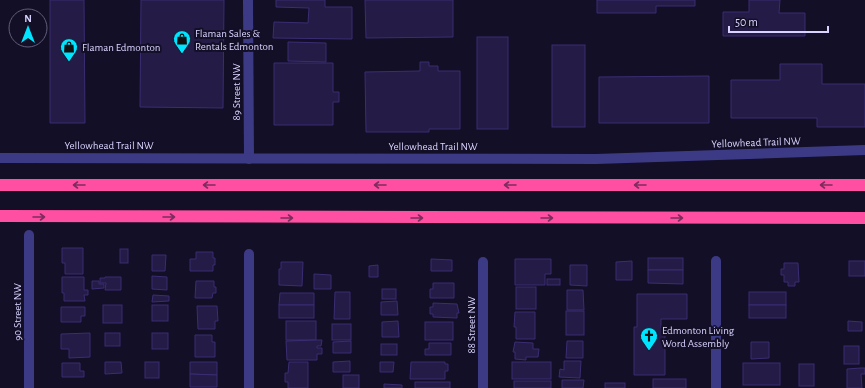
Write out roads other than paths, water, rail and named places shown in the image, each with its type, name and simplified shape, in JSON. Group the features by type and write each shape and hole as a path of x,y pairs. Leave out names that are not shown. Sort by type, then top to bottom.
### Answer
{"highway":[{"path":"0,185 865,185"},
{"path":"0,216 865,218"}],"street":[{"name":"89 Street NW","path":"248,0 248,159"},
{"name":"Yellowhead Trail NW","path":"0,158 596,159 667,158 865,150"},
{"name":"90 Street NW","path":"29,235 29,388"},
{"path":"248,388 250,254"},
{"path":"716,260 716,388"},
{"name":"88 Street NW","path":"483,262 483,388"}],"place":[{"name":"Flaman Sales & Rentals Edmonton","path":"182,54"},
{"name":"Flaman Edmonton","path":"69,62"},
{"name":"Edmonton Living Word Assembly","path":"649,351"}]}
